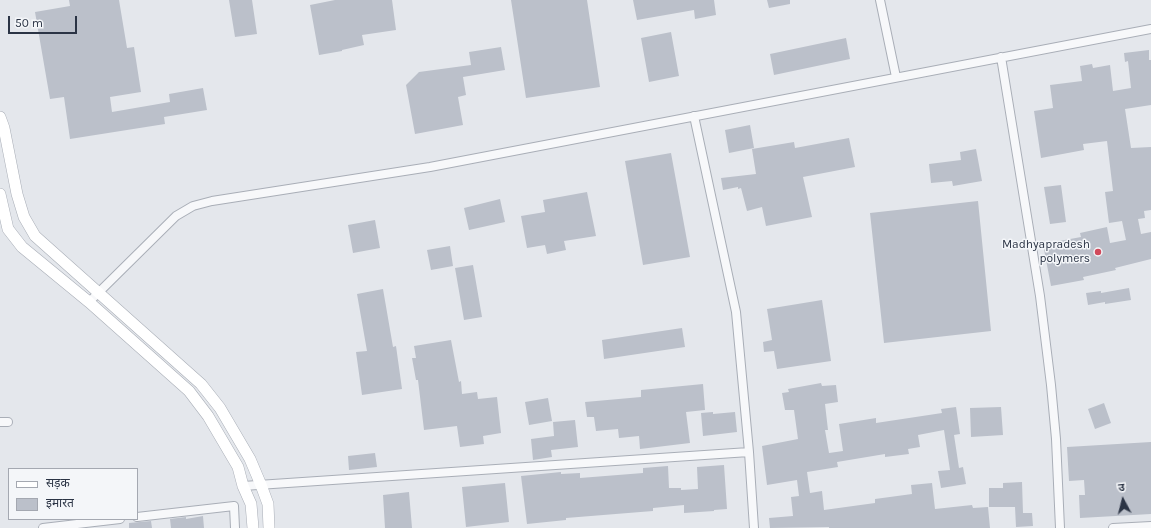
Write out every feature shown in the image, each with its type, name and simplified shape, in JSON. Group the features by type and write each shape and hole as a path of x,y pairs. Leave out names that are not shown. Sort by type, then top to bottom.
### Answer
{"street":[{"path":"880,0 896,77"},
{"path":"89,302 176,216 193,206 220,199 430,167 1151,29"},
{"path":"1002,57 1042,311 1055,432 1060,528"},
{"path":"694,116 736,312 749,452 754,528"},
{"path":"0,117 4,128 17,194 24,217 35,236 201,384 220,408 250,459 268,504 269,528"},
{"path":"0,194 8,229 22,247 89,302 189,391 208,416 238,467 243,486 251,504 253,528"},
{"path":"243,486 749,452"},
{"path":"138,517 234,506 235,528"},
{"path":"44,528 112,520"},
{"path":"1113,528 1151,526"}],"building":[{"path":"69,0 119,0 127,48 134,47 141,92 110,97 112,112 170,102 169,94 203,88 207,110 164,117 165,124 70,139 64,97 50,99 35,12 70,6"},
{"path":"229,0 252,0 257,34 235,37"},
{"path":"335,0 392,0 396,30 362,35 364,45 319,55 310,5"},
{"path":"511,0 587,0 600,87 526,98"},
{"path":"633,0 714,0 716,15 695,19 694,10 637,20"},
{"path":"767,0 790,0 790,4 769,8"},
{"path":"671,32 679,76 649,82 641,38"},
{"path":"846,38 850,59 774,75 770,54"},
{"path":"501,47 505,70 463,77 466,95 458,97 463,125 415,134 406,85 419,72 471,65 469,52"},
{"path":"1149,50 1149,60 1151,60 1151,105 1125,109 1131,148 1151,147 1151,210 1144,211 1145,218 1138,219 1141,234 1151,232 1151,259 1115,268 1116,270 1083,277 1084,280 1051,286 1043,244 1081,237 1080,233 1107,227 1110,243 1126,240 1122,221 1109,223 1105,192 1113,191 1107,141 1083,144 1084,150 1041,158 1034,111 1053,108 1050,85 1082,81 1080,66 1092,64 1093,68 1110,65 1113,91 1131,88 1128,61 1125,62 1124,53"},
{"path":"750,125 754,148 729,153 725,130"},
{"path":"849,138 855,167 803,177 812,217 766,226 762,207 747,211 741,188 738,189 738,187 723,190 721,178 756,174 752,149 794,142 795,148"},
{"path":"976,149 982,181 953,186 952,181 931,183 929,164 961,160 960,152"},
{"path":"671,153 690,257 643,265 625,161"},
{"path":"1061,185 1066,222 1050,224 1044,187"},
{"path":"587,192 596,236 564,241 566,250 547,254 545,245 527,248 521,216 545,212 543,200"},
{"path":"500,199 505,222 469,230 464,208"},
{"path":"978,201 991,331 884,343 870,213"},
{"path":"375,220 380,248 353,253 348,225"},
{"path":"450,246 453,266 431,270 427,250"},
{"path":"473,265 482,317 464,320 455,268"},
{"path":"1129,288 1131,300 1088,305 1086,293 1101,291 1101,293"},
{"path":"383,289 393,347 396,346 402,389 362,395 356,352 367,351 357,294"},
{"path":"822,300 831,361 777,369 774,351 764,352 763,342 772,340 767,309"},
{"path":"682,328 685,347 604,359 602,340"},
{"path":"451,340 459,382 461,381 462,394 477,392 478,399 497,397 501,433 483,436 484,444 460,447 457,426 424,430 418,380 416,380 412,358 416,358 414,346"},
{"path":"821,383 822,386 836,385 838,402 825,404 828,430 825,430 829,453 843,451 839,424 876,418 876,423 942,413 941,409 956,407 960,434 954,435 959,468 963,467 966,484 941,488 938,471 950,470 944,430 918,435 920,447 908,449 909,454 885,457 885,454 837,462 838,467 807,472 810,493 822,491 824,510 875,503 875,499 912,494 911,485 932,483 935,509 972,505 973,508 988,507 990,528 770,528 769,518 793,516 791,497 799,496 797,480 767,485 762,446 798,439 794,410 785,410 782,393 789,392 788,389"},
{"path":"703,384 705,410 686,412 690,443 640,449 639,436 619,438 618,429 596,431 594,417 587,417 585,402 641,397 641,390"},
{"path":"548,398 552,421 529,425 525,402"},
{"path":"1104,403 1111,423 1095,429 1088,409"},
{"path":"1001,407 1003,435 971,437 970,408"},
{"path":"713,412 713,414 735,412 737,432 703,436 701,413"},
{"path":"575,420 578,447 551,450 552,457 533,460 531,439 554,436 553,422"},
{"path":"1151,442 1151,514 1080,518 1079,495 1085,495 1084,480 1069,481 1067,447"},
{"path":"375,453 377,467 349,470 348,456"},
{"path":"724,465 727,509 684,513 684,505 653,508 653,511 566,518 566,520 527,524 521,476 561,472 561,474 580,473 580,478 643,473 643,468 668,466 669,488 681,488 681,490 698,489 697,467"},
{"path":"1022,482 1023,513 1032,513 1033,526 1016,527 1015,507 989,507 989,488 1003,488 1003,483"},
{"path":"505,483 509,522 466,527 462,487"},
{"path":"409,492 412,528 385,528 383,495"},
{"path":"203,516 204,528 171,528 170,519 186,517 186,519"},
{"path":"151,521 152,528 129,528 129,523"}],"place":[{"name":"Madhyapradesh polymers","path":"1098,252"}]}
